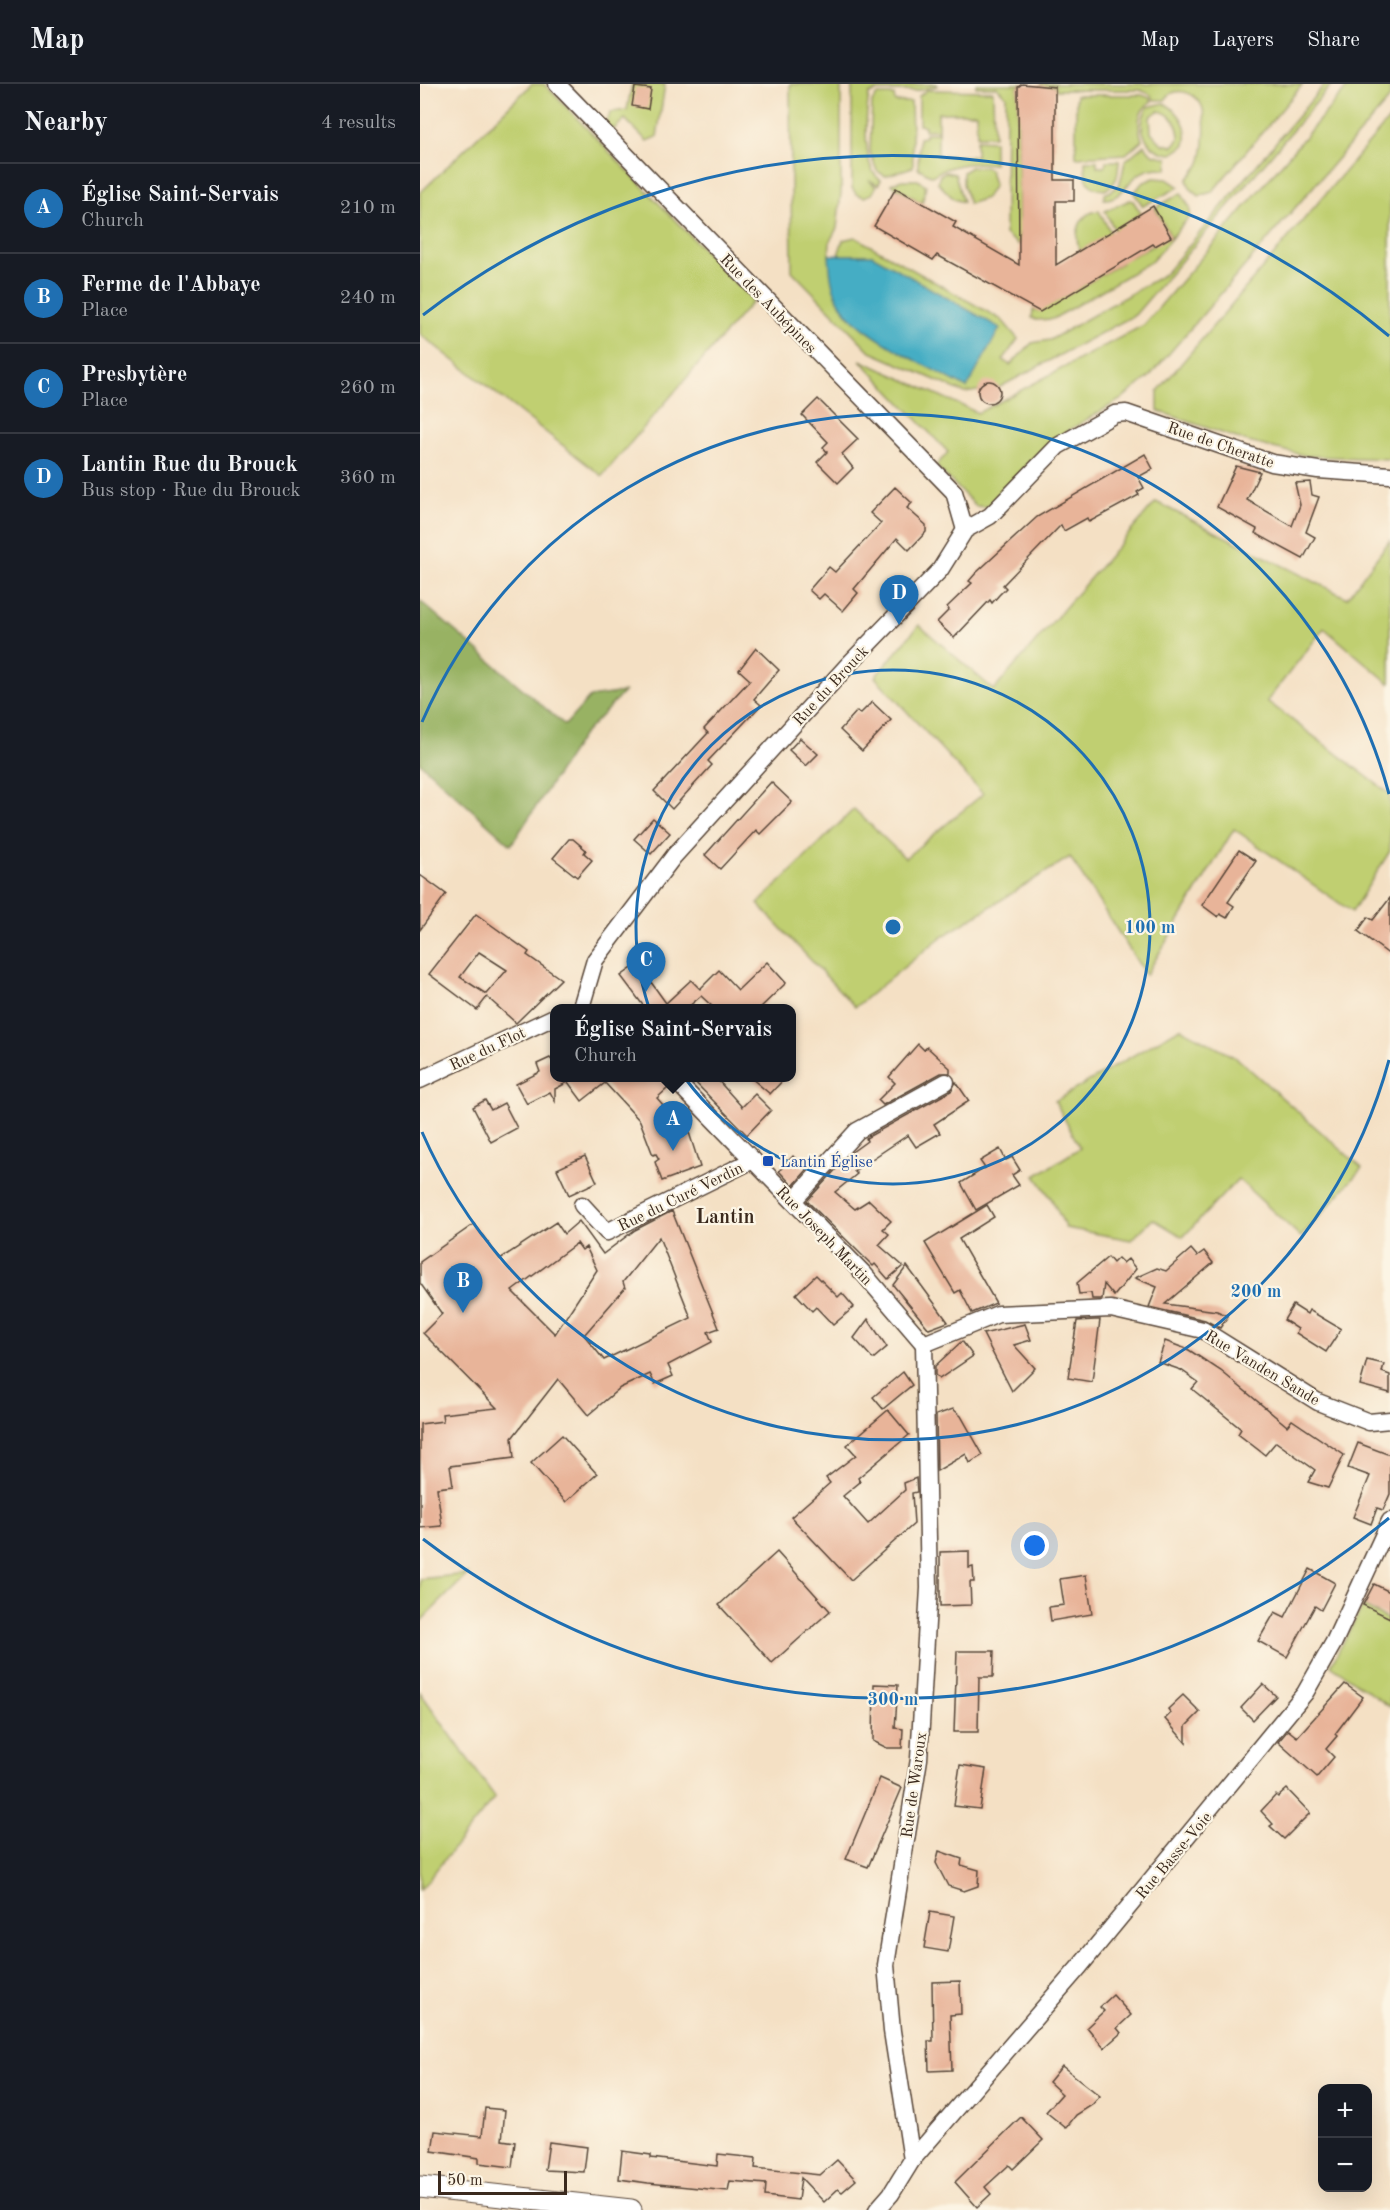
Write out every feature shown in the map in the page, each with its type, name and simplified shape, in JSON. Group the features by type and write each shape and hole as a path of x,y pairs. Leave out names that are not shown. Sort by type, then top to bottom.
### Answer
{"street":[{"name":"Rue des Aubépines","path":"557,84 954,492 965,530"},
{"name":"Rue du Brouck","path":"584,1004 594,960 675,856 849,664 940,570 965,530 990,516 1058,446 1115,414 1126,413"},
{"name":"Rue de Cheratte","path":"1126,413 1272,463 1318,470 1390,475"},
{"name":"Rue du Flot","path":"420,1080 550,1019"},
{"name":"Rue Joseph Martin","path":"678,1082 864,1274 924,1344"},
{"path":"793,1201 857,1131 946,1082"},
{"name":"Rue du Curé Verdin","path":"582,1205 607,1232 753,1160"},
{"name":"Rue Vanden Sande","path":"924,1344 998,1314 1111,1309 1203,1330 1317,1402 1369,1422 1390,1420"},
{"name":"Rue de Waroux","path":"912,2160 892,2031 886,1965 920,1759 929,1588 924,1344"},
{"name":"Rue Basse-Voie","path":"912,2160 1080,1966 1305,1693 1334,1642 1390,1521"},
{"path":"877,2210 891,2194 912,2160"},
{"path":"420,2187 631,2210"}],"green space":[{"path":"532,84 544,84 753,301 602,476 420,334 420,193"},
{"path":"632,84 665,84 657,137 647,141 625,119 613,130 605,124 611,112 627,110"},
{"path":"790,84 841,84 841,192 837,228 830,241 829,255 837,297 850,317 868,331 872,255 838,255 843,240 855,237 1002,320 1018,339 1003,360 1010,365 1032,343 1050,340 1165,274 1325,84 1332,84 1135,315 1000,387 965,393 871,352 792,271"},
{"path":"852,84 862,84 862,86 937,84 937,86 915,91 877,91 869,94 866,141 870,165 881,180 878,185 869,180 876,187 872,194 864,197 856,194 852,188"},
{"path":"976,84 1022,84 1018,87 1019,245 1005,234 1006,96 997,87 976,87"},
{"path":"1041,84 1303,84 1212,192 1199,196 1190,188 1187,180 1199,165 1204,144 1203,109 1193,96 1178,92 1165,100 1154,100 1150,94 1140,90 1055,90 1055,87 1041,87"},
{"path":"1350,84 1390,84 1390,98 1148,378 1120,400 1059,436 995,501 985,507 976,506 936,466 948,452 860,360 978,413 1144,325"},
{"path":"927,90 993,91 994,136 977,136 976,113 938,113 938,133 937,130 925,130 925,126 919,125 919,96"},
{"path":"877,95 894,95 895,102 911,102 913,167 885,176 877,171 870,152 872,102"},
{"path":"1076,95 1142,95 1150,98 1152,101 1143,109 1140,118 1139,129 1142,140 1126,154 1076,157"},
{"path":"1164,103 1179,115 1185,126 1185,145 1172,154 1156,149 1150,144 1145,138 1142,123 1148,107","holes":["1158,111 1174,120 1178,129 1179,139 1173,146 1162,144 1151,132 1150,117"]},
{"path":"1390,118 1390,459 1307,456 1248,442 1158,411 1158,391"},
{"path":"925,133 938,133 938,156 976,156 976,140 994,141 994,164 962,165 932,176 918,168 919,138 925,137"},
{"path":"1144,145 1152,154 1168,158 1167,169 1144,171 1119,194 1104,199 1105,194 1118,185 1125,161"},
{"path":"1085,161 1097,161 1097,167 1105,167 1106,161 1119,161 1115,181 1105,190 1090,185 1085,173"},
{"path":"971,167 985,167 990,170 994,185 986,198 969,204 963,184 963,172"},
{"path":"945,172 955,174 963,202 954,199 938,183 940,175"},
{"path":"1154,178 1167,179 1179,187 1143,206 1134,193 1142,183"},
{"path":"902,180 918,180 926,185 922,203 891,184"},
{"path":"1181,193 1190,208 1190,216 1152,261 1053,319 1036,320 1032,318 1033,310 1040,311 1122,263 1117,254 1129,258 1171,237 1155,208"},
{"path":"1130,200 1141,213 1115,231 1105,211"},
{"path":"1099,211 1111,233 1080,251 1077,238 1079,225 1087,215"},
{"path":"1156,502 1347,598 1390,540 1390,684 1324,628 1267,701 1390,794 1390,851 1352,912 1234,829 1146,975 1070,857 940,938 855,1007 758,904 854,809 905,858 983,794 875,677 919,625 994,690"},
{"path":"420,601 565,725 590,697 624,692 582,736 511,845 420,763"},
{"path":"1180,1028 1238,1059 1362,1168 1301,1237 1238,1179 1183,1237 1153,1219 1131,1240 1066,1228 1051,1198 1035,1176 1080,1148 1055,1101"},
{"path":"468,1574 420,1622 420,1579"},
{"path":"1363,1606 1390,1621 1390,1707 1331,1665"},
{"path":"420,1692 495,1797 420,1890"}],"water":[{"path":"829,255 872,255 1000,328 967,388 883,341 853,319 836,296"}],"building":[{"path":"1022,84 1055,87 1055,180 1074,180 1074,201 1056,201 1056,265 1153,206 1171,237 1155,246 1153,244 1040,312 937,255 933,260 874,226 896,188 956,222 953,227 1019,265 1018,87"},
{"path":"635,87 651,89 648,109 632,106"},
{"path":"985,381 993,381 1000,388 1000,396 993,403 985,403 978,396 978,388"},
{"path":"818,399 858,439 842,454 853,468 838,483 817,462 827,452 823,447 828,442 802,415"},
{"path":"1145,454 1153,469 1138,477 1144,488 1137,492 1139,495 1089,522 1087,518 1064,531 1061,525 1003,585 1006,588 992,603 990,600 954,638 937,622 949,610 947,607 972,583 969,581 976,573 1037,517"},
{"path":"1236,466 1260,472 1247,500 1292,526 1300,505 1295,483 1310,482 1312,495 1319,497 1306,532 1315,537 1303,559 1255,533 1257,529 1217,507"},
{"path":"895,487 912,503 907,508 926,525 926,532 909,550 897,538 854,589 858,593 843,611 824,594 819,599 809,590 829,567 835,572 881,523 870,513"},
{"path":"756,648 779,670 754,699 761,705 708,761 712,765 672,809 654,791 708,733 704,729 750,680 739,670"},
{"path":"872,702 891,720 862,751 840,730 857,711 860,714"},
{"path":"800,738 818,754 806,766 789,750"},
{"path":"771,782 792,802 760,834 756,830 720,869 705,855"},
{"path":"653,818 670,833 651,854 634,839"},
{"path":"569,839 573,839 586,850 584,853 592,860 577,877 553,858"},
{"path":"1239,850 1256,861 1228,902 1234,906 1227,918 1220,914 1218,917 1202,905"},
{"path":"420,875 446,894 420,930"},
{"path":"1390,898 1390,955 1358,931 1368,917 1373,920"},
{"path":"476,914 529,952 527,955 561,979 516,1023 487,997 477,1010 429,974","holes":["479,952 507,970 486,994 460,977"]},
{"path":"767,962 786,983 764,1004 710,1004 701,996 692,1004 642,1004 621,976 638,964 666,1003 691,980 700,989 719,970 738,990"},
{"path":"918,1044 924,1050 927,1047 950,1068 950,1073 941,1073 883,1105 878,1100 895,1083 889,1077"},
{"path":"550,1058 550,1082 568,1082 555,1089 555,1101 550,1092 527,1104 516,1084 540,1072 537,1064"},
{"path":"568,1082 665,1082 668,1088 657,1098 673,1116 676,1127 686,1123 700,1167 662,1181 655,1162 659,1159 656,1154 653,1155 640,1121 605,1083 582,1101"},
{"path":"695,1082 720,1082 742,1107 755,1094 771,1110 747,1135"},
{"path":"756,1082 781,1082 770,1094"},
{"path":"956,1082 969,1101 934,1124 940,1133 916,1147 908,1135 854,1171 857,1174 835,1192 855,1209 869,1200 891,1221 883,1229 889,1234 879,1245 903,1266 888,1279 807,1201 852,1152 867,1141 866,1138 951,1091"},
{"path":"485,1100 491,1110 504,1103 517,1128 491,1142 473,1107"},
{"path":"1000,1149 1006,1160 1012,1157 1020,1170 1012,1175 1019,1185 976,1210 961,1183 985,1168 980,1161"},
{"path":"585,1156 597,1182 569,1195 557,1169"},
{"path":"793,1156 807,1170 793,1186 779,1171"},
{"path":"987,1205 994,1217 959,1239 996,1303 972,1313 960,1290 955,1293 925,1243"},
{"path":"672,1211 719,1328 708,1332 712,1342 668,1365 673,1376 655,1384 650,1374 620,1388 588,1415 558,1379 512,1438 514,1458 450,1466 453,1486 437,1488 442,1526 420,1528 420,1424 443,1421 442,1414 497,1408 423,1333 442,1314 420,1283 420,1262 474,1224 500,1259 556,1222 564,1234 579,1221 603,1254 635,1230","holes":["659,1237 691,1318 604,1360 584,1335 625,1288 623,1282","577,1243 582,1250 586,1247 597,1270 555,1334 512,1291"]},
{"path":"1191,1249 1197,1256 1204,1251 1213,1263 1165,1304 1217,1311 1228,1316 1220,1328 1205,1320 1149,1307 1157,1287 1135,1278 1157,1268 1166,1271"},
{"path":"1108,1257 1113,1263 1118,1258 1123,1263 1128,1259 1136,1269 1114,1296 1104,1284 1102,1299 1092,1299 1091,1293 1079,1294 1077,1283"},
{"path":"907,1266 948,1322 929,1329 893,1285"},
{"path":"816,1275 838,1297 842,1293 854,1307 833,1325 816,1307 812,1311 796,1294"},
{"path":"1293,1305 1307,1314 1309,1310 1341,1329 1326,1352 1296,1333 1298,1329 1284,1320"},
{"path":"868,1319 887,1347 873,1359 854,1338"},
{"path":"1100,1320 1092,1382 1068,1378 1077,1321"},
{"path":"1025,1324 1031,1340 1014,1345 1035,1368 1012,1391 983,1334"},
{"path":"962,1341 973,1356 939,1379 935,1375 935,1366"},
{"path":"1165,1341 1189,1350 1221,1371 1287,1426 1292,1420 1344,1455 1328,1488 1308,1482 1315,1470 1276,1442 1265,1455 1238,1434 1241,1429 1192,1389 1198,1382 1181,1370 1158,1362"},
{"path":"1367,1360 1384,1364 1382,1372 1390,1375 1390,1393 1360,1385"},
{"path":"903,1372 912,1385 883,1409 873,1397"},
{"path":"953,1409 961,1416 983,1455 970,1463 966,1454 937,1471 936,1415"},
{"path":"888,1410 909,1435 858,1478 860,1482 843,1496 868,1524 905,1490 904,1483 916,1478 917,1492 912,1493 914,1524 851,1580 791,1517 830,1483 826,1478 856,1455 847,1445"},
{"path":"562,1435 597,1474 566,1502 531,1463"},
{"path":"1358,1443 1390,1455 1390,1494 1383,1510 1377,1508 1371,1524 1353,1517 1370,1476 1348,1468"},
{"path":"969,1551 969,1568 973,1567 974,1582 970,1582 971,1605 940,1606 940,1552"},
{"path":"777,1552 830,1611 772,1663 719,1605"},
{"path":"1310,1569 1335,1583 1321,1610 1315,1606 1287,1657 1258,1641 1275,1612 1285,1617"},
{"path":"1086,1575 1092,1614 1051,1621 1049,1607 1064,1605 1060,1579"},
{"path":"1374,1584 1390,1592 1390,1618 1363,1605"},
{"path":"957,1651 994,1651 993,1677 979,1677 978,1732 954,1732"},
{"path":"874,1684 898,1685 895,1728 903,1729 902,1748 887,1748 873,1741"},
{"path":"1263,1684 1276,1696 1253,1720 1241,1708"},
{"path":"1345,1684 1363,1697 1326,1749 1334,1757 1317,1777 1278,1742 1288,1730 1297,1737"},
{"path":"1183,1695 1200,1712 1186,1726 1186,1743 1165,1719 1171,1713 1168,1709"},
{"path":"960,1765 986,1769 980,1809 954,1806"},
{"path":"880,1778 902,1788 868,1867 846,1859"},
{"path":"1287,1789 1310,1813 1284,1839 1270,1826 1273,1824 1261,1811 1276,1795 1278,1797"},
{"path":"939,1851 962,1859 961,1865 979,1870 978,1886 964,1891 948,1886 936,1863"},
{"path":"930,1912 954,1916 948,1952 924,1948"},
{"path":"960,1981 961,2014 950,2015 952,2070 929,2071 928,2041 933,2041 932,1982"},
{"path":"1113,1995 1131,2015 1117,2028 1121,2033 1104,2048 1087,2027 1104,2011 1100,2007"},
{"path":"1062,2066 1100,2096 1092,2105 1076,2115 1066,2128 1046,2112 1062,2094 1049,2082"},
{"path":"485,2108 505,2110 502,2140 515,2142 512,2167 479,2163 479,2158 432,2151 435,2131 482,2136"},
{"path":"1021,2117 1043,2140 1013,2169 1009,2165 985,2187 991,2194 977,2207 955,2182"},
{"path":"549,2142 587,2147 584,2172 545,2170"},
{"path":"622,2151 651,2155 651,2158 717,2166 718,2154 756,2158 755,2168 820,2175 837,2160 856,2180 842,2192 838,2189 824,2202 801,2178 798,2200 765,2196 766,2184 730,2181 728,2191 648,2183 619,2179"}],"place":[{"name":"Lantin Rue du Brouck","path":"899,625"},
{"name":"Presbytère","path":"646,992"},
{"name":"Église Saint-Servais","path":"673,1151"},
{"name":"Lantin Église","path":"768,1161"},
{"name":"Ferme de l'Abbaye","path":"463,1313"}],"district":[{"name":"Lantin","path":"725,1216"}]}
